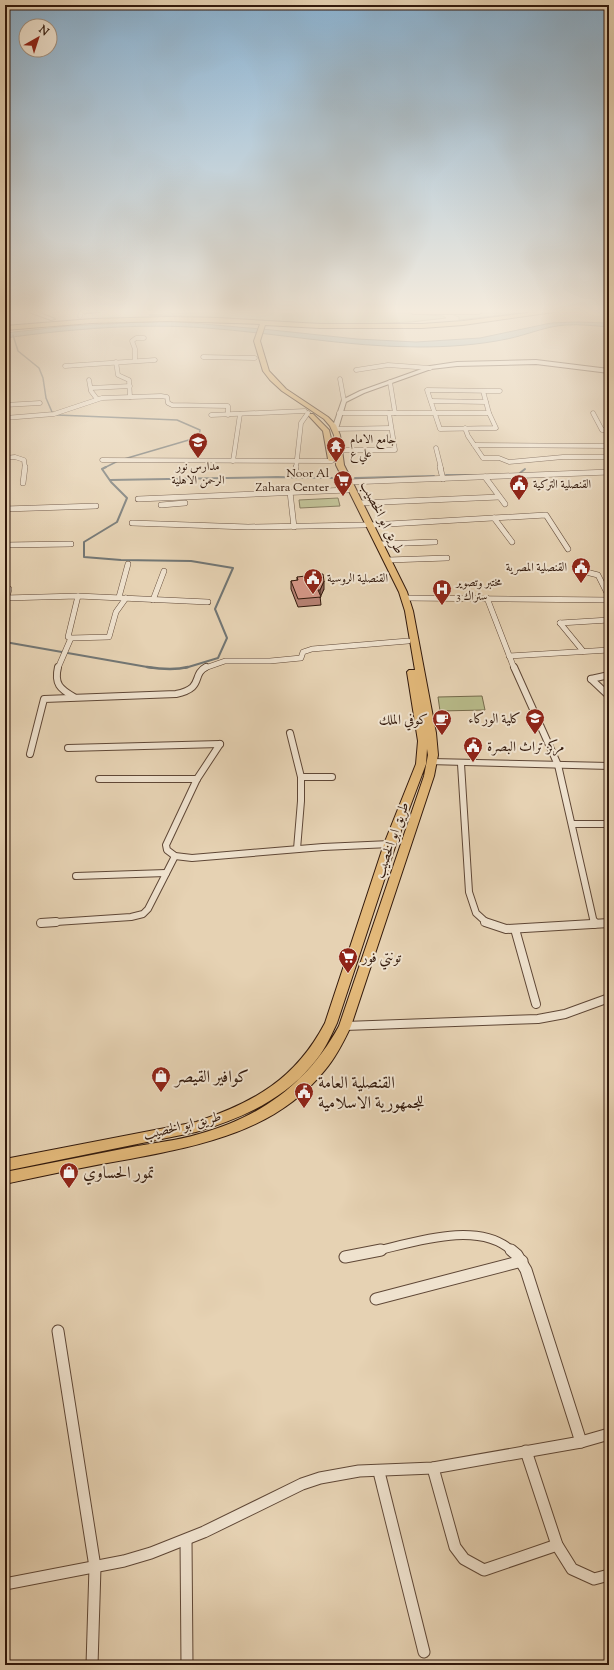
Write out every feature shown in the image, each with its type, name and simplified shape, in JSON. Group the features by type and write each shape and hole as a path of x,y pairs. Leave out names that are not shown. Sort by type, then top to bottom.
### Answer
{"main road":[{"name":"طريق ابو الخصيب","path":"5,1165 196,1127 241,1111 269,1096 284,1085 309,1062 326,1036 390,844 420,772 423,756 423,741 406,598 380,544 368,525 348,486 339,463 333,454 326,430 320,423 281,390"},
{"name":"طريق ابو الخصيب","path":"281,390 326,418 335,429 333,454"},
{"name":"طريق ابو الخصيب","path":"5,1178 177,1145 221,1133 241,1125 278,1105 308,1081 331,1054 345,1026 429,776 432,762 431,733 398,594 360,503 348,486"},
{"path":"376,886 391,887"}],"street":[{"path":"5,390 6,418 54,414 96,399 164,396 167,398 169,404 174,405 226,406 229,407 228,415"},
{"path":"92,390 96,399"},
{"path":"130,390 130,397"},
{"path":"342,390 344,401 335,429 391,428"},
{"path":"344,401 368,390"},
{"path":"392,390 396,413"},
{"path":"483,390 489,413 496,428 440,429 427,390 483,390 500,391"},
{"path":"431,401 486,402"},
{"path":"6,405 40,403"},
{"path":"212,415 307,412"},
{"path":"295,476 301,423 307,412"},
{"path":"339,413 489,413"},
{"path":"102,460 297,462 333,454 395,450 389,413"},
{"path":"233,461 240,414"},
{"path":"593,414 602,430 609,430"},
{"path":"465,428 474,445 484,458 499,458 509,462 563,457 609,457"},
{"path":"474,445 609,446"},
{"path":"436,448 443,479"},
{"path":"5,458 15,457 24,460 25,474 23,483"},
{"path":"161,505 290,494 348,486 443,479 609,472"},
{"path":"485,477 505,504"},
{"path":"138,499 187,499 290,494"},
{"path":"290,494 294,527"},
{"path":"360,503 500,496"},
{"path":"5,508 35,509 96,506"},
{"path":"132,523 164,525 294,527 368,525 546,515 568,549"},
{"path":"494,518 512,542"},
{"path":"380,544 436,542"},
{"path":"5,545 71,544"},
{"path":"388,560 447,558"},
{"path":"119,597 128,564"},
{"path":"579,564 586,572 598,575 609,597"},
{"path":"153,600 164,571"},
{"path":"5,588 9,589 6,598 78,596 208,602"},
{"path":"71,638 68,637 78,596"},
{"path":"71,638 109,637 116,612 126,598"},
{"path":"406,598 609,600"},
{"path":"487,598 509,656 558,765 594,924"},
{"path":"583,651 560,623 609,620"},
{"path":"71,638 56,670 57,678 63,691 75,698"},
{"path":"30,754 44,698 181,693 190,690 197,683 202,670 210,665 232,662 287,660 301,658 303,652 312,649 408,641"},
{"path":"509,656 609,650"},
{"path":"609,675 591,679 609,696"},
{"path":"290,733 301,777 301,800 296,849"},
{"path":"68,748 220,744 197,779 166,845 167,850 175,856 192,858 296,849 390,844"},
{"path":"432,762 461,764 609,766"},
{"path":"461,764 470,902 482,921 497,927 515,929 609,923"},
{"path":"301,777 332,777"},
{"path":"99,779 197,779"},
{"path":"572,824 609,824"},
{"path":"41,923 140,915 148,909 175,856"},
{"path":"76,876 166,873"},
{"path":"515,929 536,1004"},
{"path":"345,1026 538,1019 565,1014 609,998"},
{"path":"345,1256 469,1233 480,1234 500,1241 516,1253 522,1261 581,1442"},
{"path":"376,1299 522,1261"},
{"path":"58,1331 95,1566 92,1665"},
{"path":"5,1584 151,1553 186,1540 302,1484 320,1478 359,1471 378,1472 433,1468 581,1442 609,1434"},
{"path":"526,1452 557,1545 572,1570 594,1579 609,1575"},
{"path":"433,1468 455,1547 464,1559 484,1570 557,1545"},
{"path":"378,1472 424,1652"},
{"path":"186,1540 187,1665"}],"green space":[{"path":"338,498 340,506 300,508 299,500"},
{"path":"482,696 485,710 440,711 438,697"}],"building":[{"path":"323,574 324,581 320,590 318,590 321,597 298,599 291,581 298,580 297,577"}],"waterway":[{"path":"45,390 46,398 52,412"},
{"path":"57,415 177,420 200,430 199,437 124,459"},
{"path":"118,461 102,469 111,482 127,498 117,522 84,542 84,557 121,560 191,561 233,568 215,609 227,638 218,658 185,668"},
{"path":"520,473 525,469"},
{"path":"446,475 477,475"},
{"path":"355,478 434,476"},
{"path":"110,480 277,477 332,478"},
{"path":"5,642 148,667"},
{"path":"148,667 178,669 188,667"},
{"path":"148,667 153,668"}],"place":[{"name":"مدارس نور الرحمن الاهلية","path":"198,459"},
{"name":"جامع الامام علي ع","path":"336,463"},
{"name":"Noor Al Zahara Center","path":"343,497"},
{"name":"القنصلية التركية","path":"519,501"},
{"name":"القنصلية المصرية","path":"581,584"},
{"name":"القنصلية الروسية","path":"313,595"},
{"name":"مختبر وتصوير ستراك 3","path":"442,606"},
{"name":"كلية الوركاء","path":"535,735"},
{"name":"كوفي الملك","path":"442,736"},
{"name":"مركز تراث البصرة","path":"473,763"},
{"name":"تونتي فور","path":"348,974"},
{"name":"كوافير القيصر","path":"161,1093"},
{"name":"القنصلية العامة للجمهورية الاسلامية","path":"304,1109"},
{"name":"تمور الحساوي","path":"69,1189"}]}
